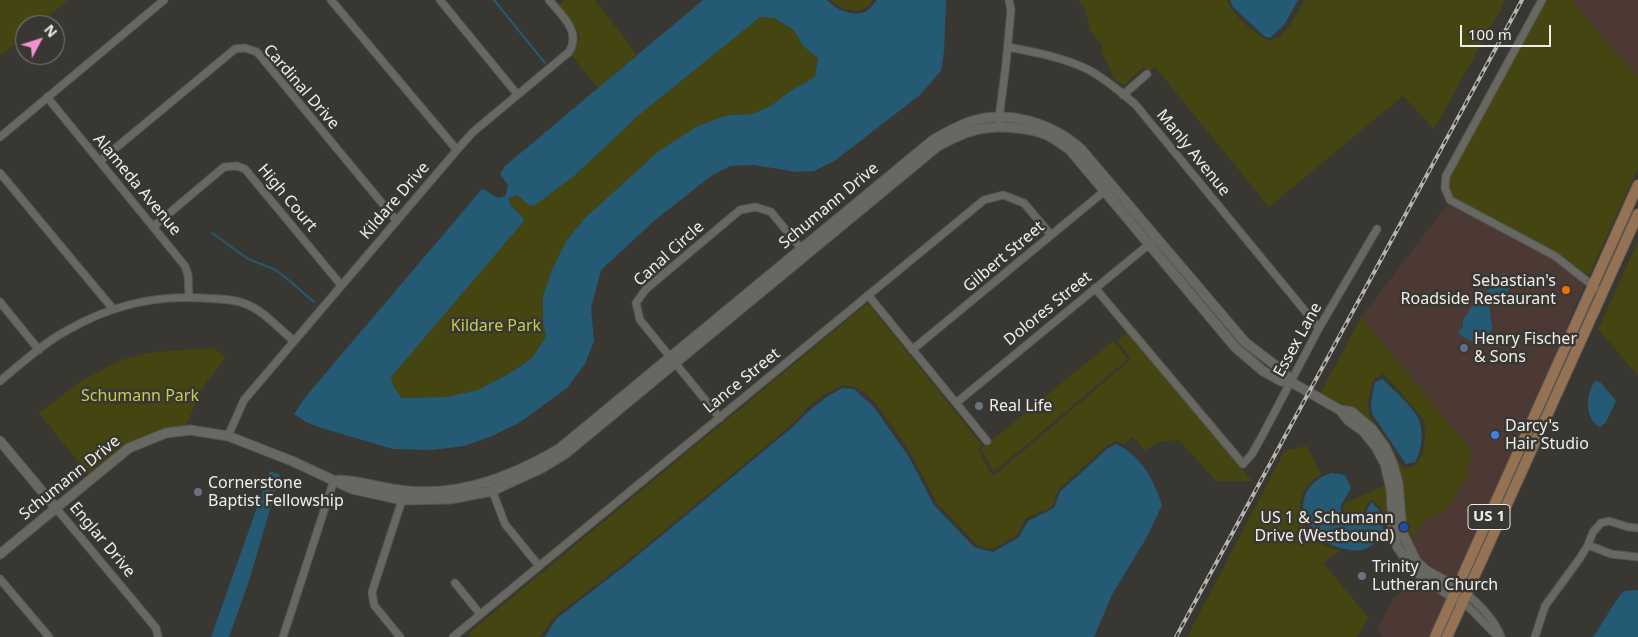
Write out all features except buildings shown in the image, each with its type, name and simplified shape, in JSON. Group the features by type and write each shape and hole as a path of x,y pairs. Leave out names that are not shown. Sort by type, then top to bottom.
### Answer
{"main road":[{"name":"US 1","path":"1435,637 1638,185"},
{"name":"US 1","path":"1447,637 1638,214"}],"street":[{"path":"0,137 164,0"},
{"path":"331,0 456,150"},
{"path":"440,0 517,94"},
{"name":"Kildare Drive","path":"228,436 244,400 456,150 473,132 567,54 572,45 573,34 571,27 549,0"},
{"path":"999,121 1008,47 1011,10 1009,0"},
{"path":"1542,0 1446,176 1445,188 1450,200 1555,256 1602,293"},
{"name":"Manly Avenue","path":"1008,47 1057,58 1088,69 1135,104 1319,328"},
{"name":"Cardinal Drive","path":"100,161 235,50 245,48 257,52 396,220"},
{"path":"1123,95 1147,74"},
{"name":"Alameda Avenue","path":"47,97 186,266 189,297"},
{"name":"Schumann Drive","path":"0,554 129,448 166,433 190,430 228,436 292,461 352,489 402,500 450,499 490,487 560,449 673,361 804,253 932,140 972,121 1027,120 1057,131 1081,149 1113,184 1243,340 1284,372 1291,382"},
{"name":"Schumann Drive","path":"999,121 1046,135 1070,150 1235,347 1263,371 1281,381 1291,382 1340,410 1352,412 1372,429 1385,447 1392,462 1398,483 1402,532 1416,561 1427,571 1458,588 1465,599"},
{"name":"High Court","path":"154,226 224,167 237,166 245,169 341,285"},
{"path":"0,173 113,309"},
{"name":"Gilbert Street","path":"912,350 1113,184"},
{"name":"Lance Street","path":"453,637 984,200 1003,195 1024,203 1051,235"},
{"name":"Canal Circle","path":"720,418 640,320 636,303 646,289 740,210 756,207 770,212 804,253"},
{"name":"Essex Lane","path":"1096,288 1243,464 1252,454 1319,328 1377,229"},
{"name":"Dolores Street","path":"956,403 1157,238"},
{"path":"1193,297 1200,290"},
{"path":"868,296 987,441"},
{"path":"0,381 65,331 113,309 160,299 189,297 229,299 245,304 257,310 294,341"},
{"path":"0,302 39,350"},
{"path":"1235,347 1243,340"},
{"name":"Schumann Drive","path":"1340,410 1348,420 1363,431 1376,447 1385,464 1391,489 1393,527 1397,546 1412,568 1424,579 1453,598 1465,599"},
{"name":"Englar Drive","path":"0,441 156,628 158,637"},
{"path":"283,637 334,480"},
{"name":"Schumann Drive","path":"334,480 352,481 378,488 405,491 490,487"},
{"path":"490,487 505,524 539,566"},
{"path":"400,637 374,605 372,592 405,491"},
{"path":"1535,637 1545,606 1588,545 1592,532 1601,523 1609,520 1628,527 1638,528"},
{"path":"1588,545 1611,554 1638,558"},
{"path":"0,579 49,637"},
{"path":"455,583 480,614"},
{"path":"1465,599 1477,602 1497,627 1500,637"}],"shaded area":[{"path":"1572,0 1638,0 1638,76 1616,54"},
{"path":"1448,204 1553,259 1585,284 1523,429 1454,582 1429,568 1419,559 1409,541 1425,520 1446,510 1468,476 1471,450 1361,317","holes":["1499,278 1512,288 1507,292 1503,302 1492,300 1490,302 1489,307 1493,323 1464,338 1458,332 1463,326 1463,320"]},
{"path":"1416,578 1447,598 1429,637 1383,637 1377,629 1393,599"}],"green space":[{"path":"0,0 68,0 50,15 15,15 15,44 0,56"},
{"path":"565,0 595,0 637,55 598,88 572,56 580,38 575,26 559,5"},
{"path":"831,0 873,0 861,10 852,10 842,8"},
{"path":"1078,0 1227,0 1234,12 1245,24 1270,41 1278,39 1291,24 1305,0 1506,0 1434,129 1403,96 1269,207 1155,67 1150,70 1143,68 1124,85 1113,79 1110,68 1102,53 1102,45 1089,29 1090,26 1084,7"},
{"path":"1546,0 1572,0 1616,54 1638,76 1638,168 1589,275 1576,268 1557,253 1453,198 1448,187 1449,176"},
{"name":"Kildare Park","path":"760,17 774,18 794,30 803,46 818,58 815,77 789,92 772,105 753,114 728,115 620,187 585,218 566,241 543,322 546,337 532,358 510,373 478,390 446,397 402,398 393,386 390,377 524,221 511,205 509,198 517,195 531,206 574,176 638,116"},
{"path":"1638,241 1638,376 1598,329"},
{"path":"868,303 982,445 978,450 992,475 995,475 1129,361 1130,357 1117,341 1127,332 1252,481 1216,481 1179,440 1158,442 1145,451 1133,437 1124,444 1116,441 1105,447 1058,490 1052,507 1026,518 1017,535 1006,542 993,549 986,548 976,544 937,503 910,452 877,405 864,392 854,387 843,385 811,404 794,423 625,563 554,617 539,637 470,637 470,632"},
{"path":"1361,317 1471,450 1468,476 1446,510 1425,520 1409,541 1404,525 1402,500 1358,412 1320,394","holes":["1383,373 1423,418 1426,431 1423,453 1416,464 1404,468 1398,461 1390,444 1369,415 1368,403 1373,381"]},
{"path":"1113,341 1128,359 994,472 981,449"},
{"name":"Schumann Park","path":"214,348 226,357 205,384 185,427 157,433 133,443 89,475 39,413 81,381 121,360 154,352"},
{"path":"1307,446 1321,474 1308,486 1301,499 1300,507 1303,522 1315,540 1340,551 1323,563 1369,618 1357,637 1187,637 1285,450"},
{"path":"1387,484 1387,524 1385,527 1382,509 1372,500 1369,501 1362,514 1353,520 1346,516 1344,504"}],"water":[{"path":"703,0 827,0 839,9 855,14 865,12 877,0 946,0 944,52 941,71 920,95 833,162 814,171 797,172 754,165 730,166 711,176 654,221 601,270 591,308 594,341 585,364 567,388 519,423 492,436 464,446 432,450 393,449 318,427 294,414 307,395 482,189 499,198 506,195 508,185 500,174 505,166","holes":["760,17 774,18 794,30 803,46 818,58 815,77 789,92 772,105 753,114 728,115 698,126 659,151 585,218 566,241 550,275 543,297 543,322 546,337 532,358 510,373 478,390 446,397 402,398 393,386 391,377 524,221 511,205 509,198 517,195 529,205 534,206 574,176 638,116"]},
{"path":"1230,0 1298,0 1284,25 1270,38 1264,36 1233,7"},
{"path":"1504,273 1513,282 1513,285 1507,292 1503,302 1492,300 1490,302 1491,333 1482,343 1466,338 1458,332 1463,326 1463,320 1472,306"},
{"path":"1382,379 1408,405 1419,420 1422,441 1415,462 1406,464 1372,414 1371,403 1375,382"},
{"path":"1595,381 1600,382 1616,401 1606,422 1600,427 1591,419 1588,406 1588,399"},
{"path":"843,388 854,389 874,407 909,457 934,505 974,547 993,552 1019,537 1028,521 1054,508 1060,492 1107,449 1116,444 1133,455 1151,478 1162,505 1147,537 1113,593 1094,637 545,637 556,619 626,565 818,404"},
{"path":"270,471 280,475 249,581 229,637 211,637"},
{"path":"1332,473 1345,475 1351,488 1340,507 1344,519 1354,523 1364,516 1371,502 1380,511 1383,530 1375,543 1367,548 1349,550 1327,543 1308,524 1304,512 1304,501 1308,489 1317,480"},
{"path":"1638,590 1638,637 1593,637 1620,595 1625,591"}],"waterway":[{"path":"494,0 545,63"},
{"path":"212,233 248,259 274,269 314,302"}],"railway":[{"path":"1176,637 1522,0"}],"place":[{"name":"Sebastian's Roadside Restaurant","path":"1566,290"},
{"name":"Henry Fischer & Sons","path":"1464,348"},
{"name":"Real Life","path":"979,406"},
{"name":"Darcy's Hair Studio","path":"1495,435"},
{"name":"Cornerstone Baptist Fellowship","path":"198,492"},
{"name":"US 1 & Schumann Drive (Westbound)","path":"1404,527"},
{"name":"Trinity Lutheran Church","path":"1362,576"}]}
